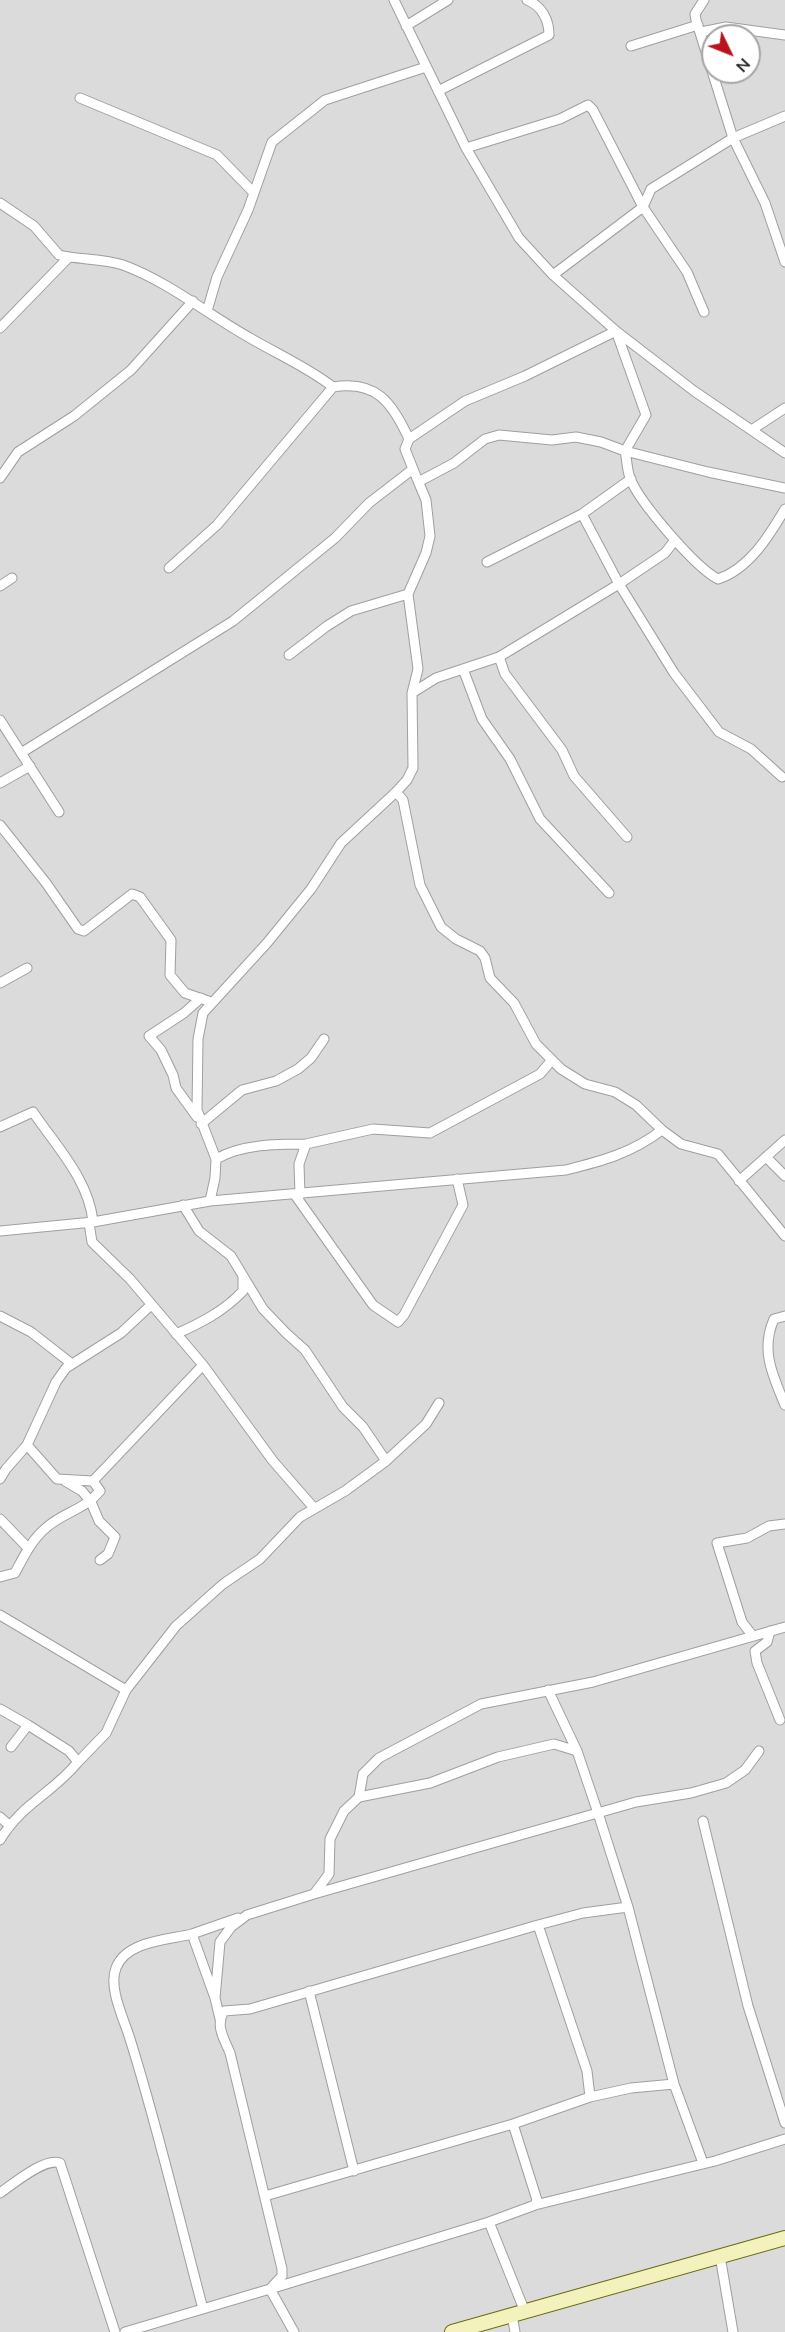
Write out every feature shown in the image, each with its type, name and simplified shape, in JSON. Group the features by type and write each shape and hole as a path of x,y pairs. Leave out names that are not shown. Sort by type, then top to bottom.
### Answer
{"street":[{"path":"394,0 466,148 519,238 553,275 616,331 694,391 753,429 785,453"},
{"path":"406,26 448,0"},
{"path":"438,92 549,35 549,21 533,3 527,0"},
{"path":"704,0 695,14 699,29 733,138 765,203 785,262"},
{"path":"631,46 699,29 726,27 785,35"},
{"path":"207,311 217,277 254,193 272,142 325,100 426,67"},
{"path":"80,98 217,155 254,193"},
{"path":"466,148 560,119 588,105 593,110 643,207 687,272 704,312"},
{"path":"553,275 643,207 651,189 733,138 785,116"},
{"path":"0,203 34,226 59,255 119,264 193,301 250,338 309,368 333,387"},
{"path":"0,328 69,257"},
{"path":"0,478 18,452 74,416 132,370 193,301"},
{"path":"199,1121 198,1030 203,1012 289,916 311,889 341,843 408,780 413,768 412,693 418,669 408,594 426,553 430,536 426,501 405,449 409,439 465,401 525,376 616,331"},
{"path":"616,331 646,415 625,451 631,479 675,540 707,574 718,579 730,575 762,544 785,509"},
{"path":"169,568 217,525 333,387 353,384 372,390 399,417 409,439"},
{"path":"753,429 785,408"},
{"path":"418,481 454,463 485,439 499,435 552,440 576,437 708,472 785,488"},
{"path":"21,753 233,621 335,538 369,503 413,469"},
{"path":"486,562 582,514 631,479"},
{"path":"582,514 619,584 674,674 719,732 751,749 782,777"},
{"path":"412,693 436,678 499,657 619,584 665,553 675,540"},
{"path":"0,586 12,578"},
{"path":"289,655 351,611 408,594"},
{"path":"499,657 505,674 562,750 574,776 627,837"},
{"path":"462,669 482,719 510,759 540,819 609,892"},
{"path":"0,720 59,812"},
{"path":"0,783 30,766"},
{"path":"396,792 403,800 420,885 441,927 456,939 480,951 485,958 490,978 514,1003 536,1044 551,1061 585,1084 615,1092 636,1105 662,1130 681,1144 718,1154 785,1236"},
{"path":"0,825 46,883 78,929 84,931 132,894 140,897 171,940 170,975 185,993 211,1002"},
{"path":"0,982 27,968"},
{"path":"185,993 186,1011"},
{"path":"201,998 149,1036 161,1050 173,1075 176,1088 199,1121 216,1159 210,1201"},
{"path":"199,1121 242,1090 276,1081 298,1069 311,1058 324,1039"},
{"path":"216,1159 225,1154 273,1144 306,1144 373,1129 430,1133 540,1074 551,1061"},
{"path":"0,1127 33,1112 82,1183 92,1207 92,1242 130,1279 203,1365 273,1461 314,1508"},
{"path":"0,1231 91,1222 210,1201 566,1170 618,1157 642,1146 662,1130"},
{"path":"739,1181 785,1140"},
{"path":"306,1144 299,1164 298,1195 373,1305 398,1322 404,1315 463,1205 457,1179"},
{"path":"767,1158 785,1176"},
{"path":"183,1205 199,1232 231,1256 264,1309 286,1334 305,1350 343,1407 363,1427 386,1461"},
{"path":"176,1334 205,1321 234,1301 243,1291 243,1275"},
{"path":"0,1479 27,1445 56,1382 72,1364 121,1333 151,1305"},
{"path":"0,1316 31,1332 72,1364"},
{"path":"785,1316 774,1319 768,1333 769,1368 785,1405"},
{"path":"93,1481 203,1365"},
{"path":"0,1840 9,1825 32,1801 60,1783 106,1733 126,1690 176,1626 223,1584 260,1559 300,1517 345,1491 386,1461 426,1424 439,1403"},
{"path":"27,1445 57,1479 93,1481"},
{"path":"62,1479 82,1491 91,1502 99,1521 115,1537 108,1554 100,1560"},
{"path":"0,1577 15,1573 28,1548 47,1526 91,1502 100,1491 93,1481"},
{"path":"0,1519 28,1548"},
{"path":"752,1635 742,1622 717,1543 747,1538 769,1526 785,1524"},
{"path":"0,1615 126,1690"},
{"path":"359,1797 363,1774 380,1758 481,1704 593,1682 785,1627"},
{"path":"770,1631 767,1642 755,1651 780,1720"},
{"path":"548,1690 577,1751 598,1813 628,1907 674,2084 703,2163"},
{"path":"0,1709 69,1751 78,1762"},
{"path":"11,1748 28,1725"},
{"path":"314,1894 329,1874 330,1839 344,1811 359,1797 430,1783 498,1757 555,1744 577,1751"},
{"path":"203,2309 144,2084 115,1989 115,1970 122,1957 131,1949 192,1934 314,1894 598,1813 726,1783 745,1770 759,1751"},
{"path":"0,1817 9,1825"},
{"path":"703,1821 748,2006 785,2123"},
{"path":"220,2019 224,2011 250,2009 583,1913 628,1907"},
{"path":"215,1998 220,1942 231,1927 247,1915"},
{"path":"538,1925 587,2071 590,2097"},
{"path":"192,1934 215,1998 220,2019 219,2028 230,2053 282,2269 282,2276 270,2289"},
{"path":"309,1991 354,2171"},
{"path":"265,2196 513,2124 590,2097 631,2088 674,2084"},
{"path":"513,2124 537,2200 535,2205"},
{"path":"125,2332 489,2222 535,2205 703,2163 785,2139"},
{"path":"0,2193 45,2163 54,2160 60,2163 115,2332"},
{"path":"489,2222 518,2313 515,2332"},
{"path":"452,2332 785,2238"},
{"path":"720,2256 733,2332"},
{"path":"270,2289 294,2332"}],"shaded area":[{"path":"0,0 785,0 785,2332 0,2332"}]}
